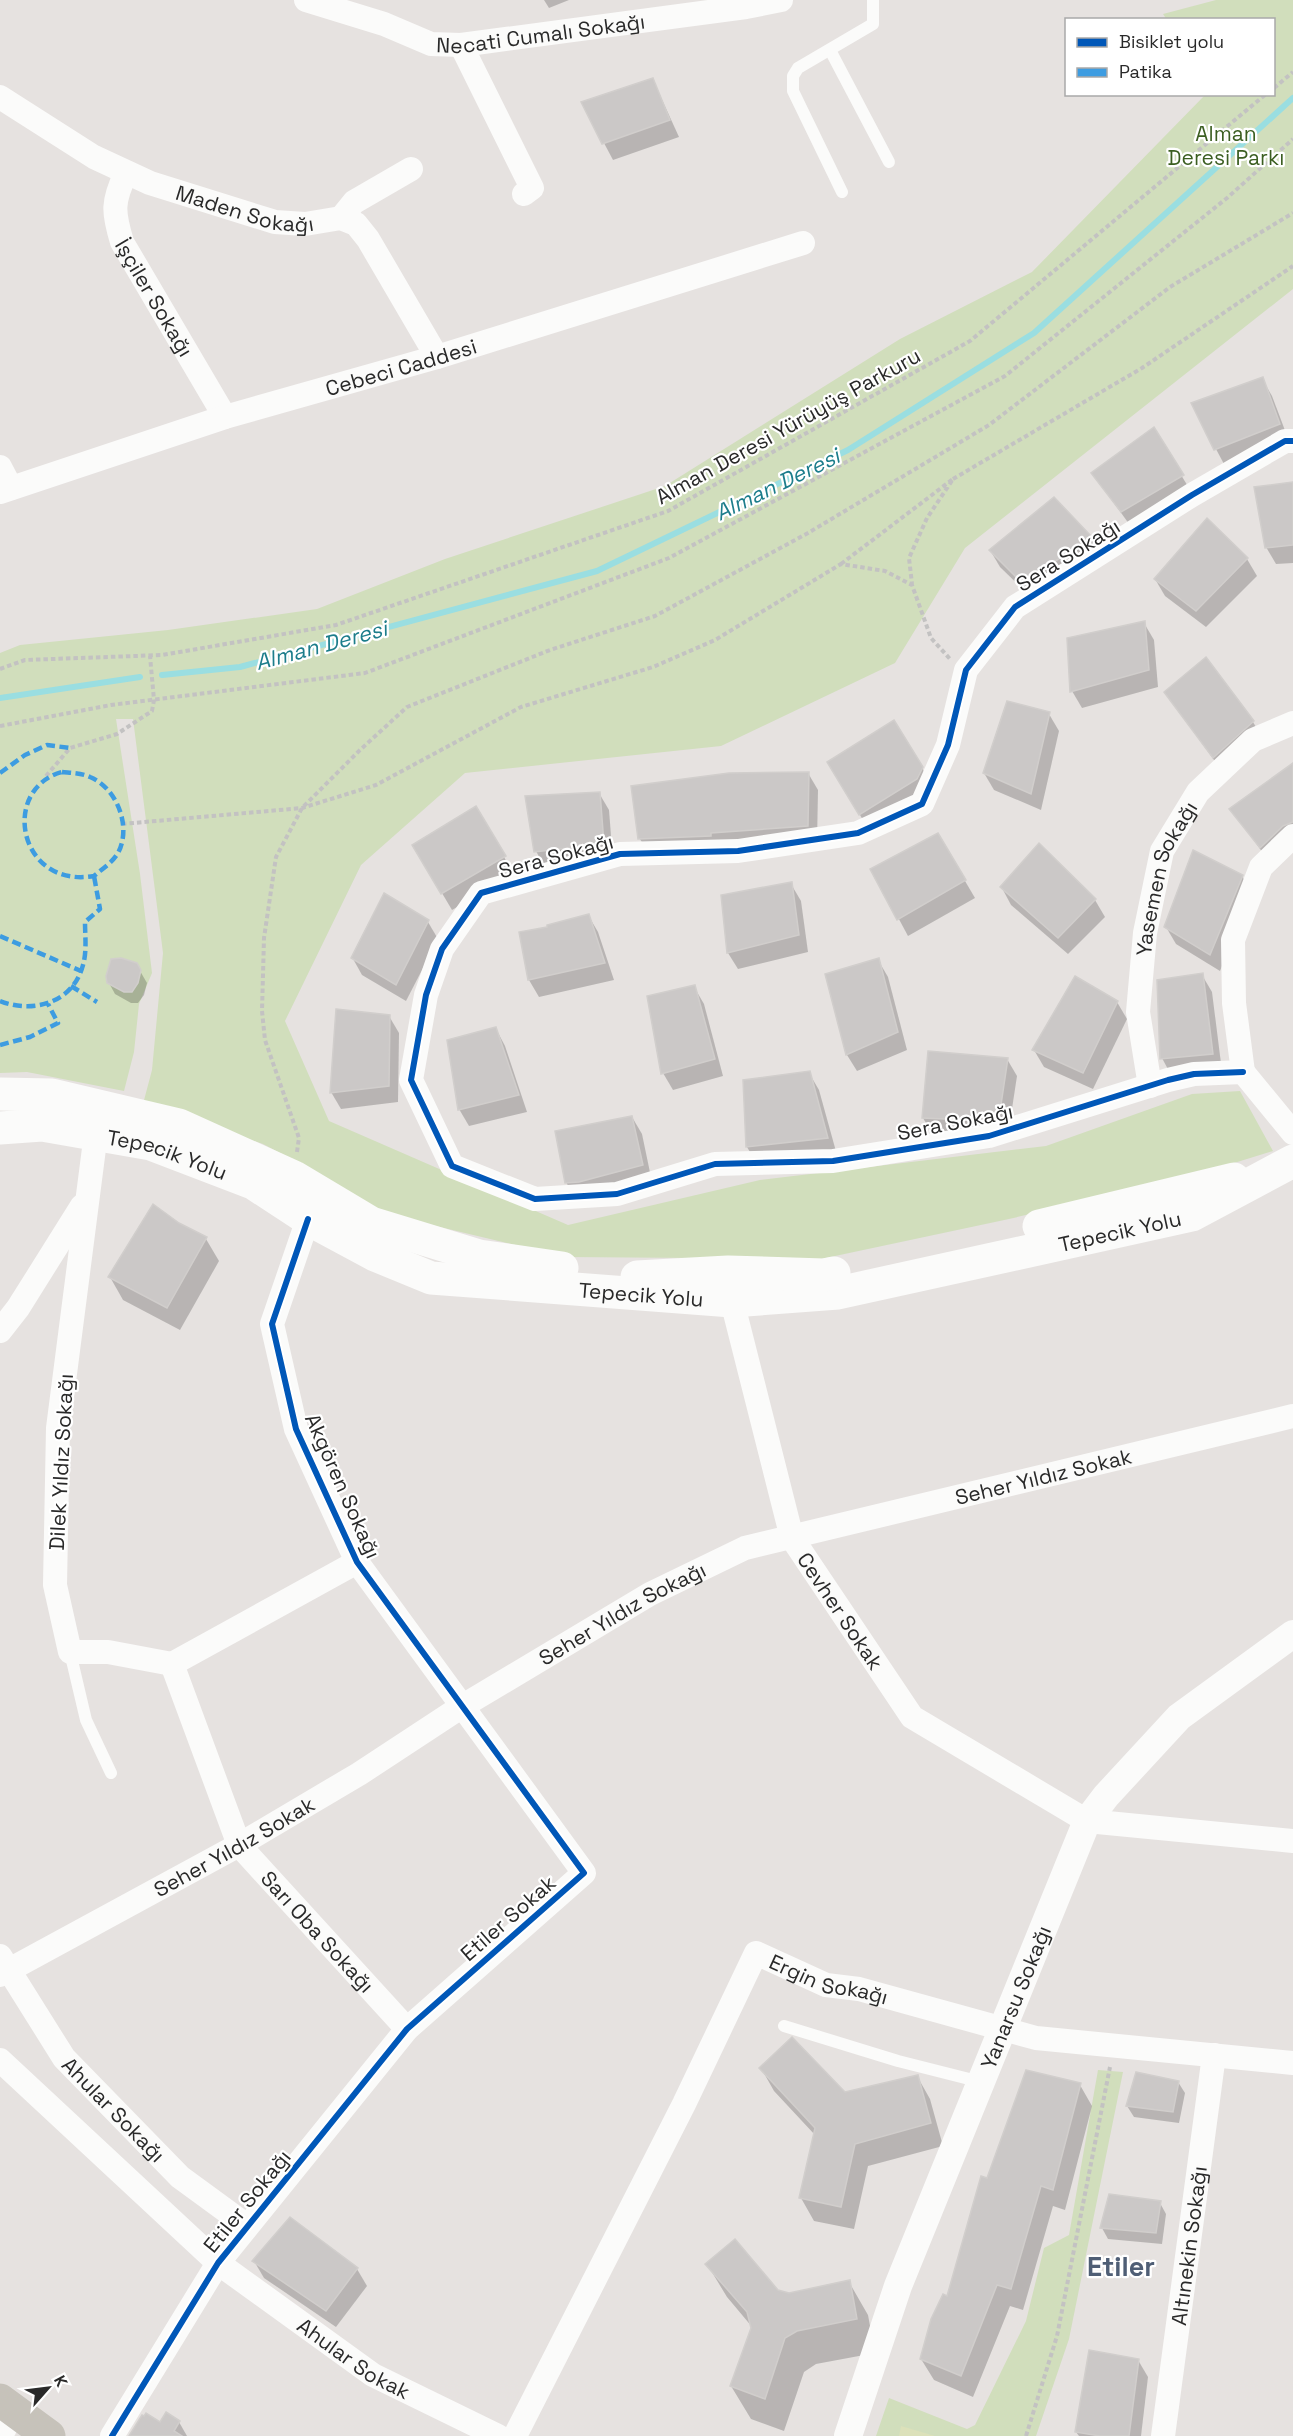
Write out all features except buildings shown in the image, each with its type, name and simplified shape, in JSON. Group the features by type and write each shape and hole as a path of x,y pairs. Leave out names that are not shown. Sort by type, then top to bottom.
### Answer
{"main road":[{"name":"Tepecik Yolu","path":"0,1094 52,1095 98,1120 151,1144 253,1183 307,1196"},
{"name":"Tepecik Yolu","path":"0,1128 98,1120 179,1125 307,1196 371,1223 479,1256 627,1277 730,1286 824,1275 1245,1176 1293,1160"},
{"path":"5,2416 49,2436"}],"street":[{"name":"Necati Cumalı Sokağı","path":"306,0 384,24 431,44 461,45 734,9 781,0"},
{"path":"461,45 532,188 524,194"},
{"name":"Maden Sokağı","path":"0,97 94,157 150,183 275,222 305,224 341,218 356,224 368,239 437,357"},
{"path":"341,218 354,202 411,169"},
{"name":"İşçiler Sokağı","path":"126,173 117,192 113,213 122,242 225,417"},
{"name":"Cebeci Caddesi","path":"6,490 225,417 437,357 803,243"},
{"name":"Sera Sokağı","path":"1243,1072 1194,1074 989,1136 833,1161 715,1164 617,1194 535,1200 452,1166 411,1080 426,995 441,949 481,893 620,854 738,851 858,833 922,804 948,745 966,670 1014,607 1192,495 1285,441 1293,441"},
{"path":"0,467 6,490"},
{"name":"Yasemen Sokağı","path":"1150,1086 1138,1012 1145,933 1162,851 1198,792 1252,740 1293,723"},
{"path":"1293,836 1261,867 1233,940 1234,1003 1243,1072 1293,1133"},
{"name":"Dilek Yıldız Sokağı","path":"70,1652 55,1585 58,1428 98,1120"},
{"name":"Akgören Sokağı","path":"307,1196 272,1324 296,1429 357,1562 461,1707"},
{"path":"0,1331 18,1308 87,1198"},
{"name":"Cevher Sokak","path":"730,1286 792,1538 912,1717 1087,1821"},
{"name":"Seher Yıldız Sokak","path":"792,1538 1293,1416"},
{"name":"Seher Yıldız Sokağı","path":"461,1707 650,1594 745,1548 792,1538"},
{"path":"70,1652 108,1652 172,1664 357,1562"},
{"name":"Yanarsu Sokağı","path":"848,2436 898,2286 1087,1821 1106,1796 1179,1717 1293,1634"},
{"name":"Sarı Oba Sokağı","path":"172,1664 239,1845 407,2029"},
{"name":"Seher Yıldız Sokak","path":"2,1967 239,1845 359,1774 461,1707"},
{"name":"Etiler Sokak","path":"407,2029 584,1874 461,1707"},
{"path":"1087,1821 1293,1840"},
{"name":"Ergin Sokağı","path":"515,2436 684,2104 756,1953 826,1985 859,1989 1002,2031 1036,2038 1293,2062"},
{"name":"Ahular Sokağı","path":"2,1967 64,2058 180,2177 247,2226"},
{"name":"Etiler Sokağı","path":"112,2436 218,2263 407,2029"},
{"name":"Altınekin Sokağı","path":"1163,2436 1214,2055"},
{"name":"Ahular Sokağı","path":"0,2060 218,2263"},
{"name":"Ahular Sokak","path":"218,2263 373,2375 498,2436"}],"lane":[{"path":"842,192 793,91 793,76 798,68 873,24 873,0"},
{"path":"830,50 889,162"},
{"path":"70,1652 86,1720 111,1773"},
{"path":"784,2025 898,2061 981,2082"}],"path":[{"path":"1275,87 1293,72"},
{"path":"0,726 111,705 365,673 669,558 1005,376 1227,198 1293,139"},
{"path":"307,1196 299,1138 265,1040 262,1011 264,938 276,857 302,808 407,707 550,650 655,616 808,533 989,425 1170,287 1293,213"},
{"path":"122,824 302,808 376,785 521,707 653,667 715,640 841,564 953,479 1142,368 1293,266"},
{"path":"953,479 927,518 909,558 912,585 932,638 945,655 966,670"},
{"path":"841,564 885,571 912,585"},
{"path":"46,776 70,748 117,734 152,711 154,700 150,656"},
{"path":"1026,2436 1057,2337 1114,2045"}],"green space":[{"name":"Alman Deresi Parkı","path":"1216,0 1293,0 1293,289 965,548 895,663 721,746 465,773 361,865 285,1021 329,1121 568,1225 760,1180 1046,1146 1192,1094 1240,1091 1273,1151 1192,1176 1009,1219 821,1259 565,1257 377,1212 327,1178 263,1144 143,1104 152,1070 163,953 133,719 116,719 140,874 152,973 139,1004 134,1052 124,1091 27,1072 0,1073 0,653 20,645 168,630 317,609 445,559 665,486 900,339 1032,272 1204,96 1275,96 1275,18 1166,18 1163,14"},
{"path":"1098,2070 1123,2072 1069,2339 1036,2436 876,2436 889,2398 967,2429 975,2425 1026,2321 1044,2248 1069,2235"},
{"path":"901,2426 935,2436 899,2436"}],"waterway":[{"name":"Alman Deresi","path":"162,675 240,667 597,571 848,450 1034,333 1293,98"},
{"name":"Alman Deresi","path":"0,698 140,677"}],"marked path":[{"path":"0,773 25,755 47,745 70,748"},
{"path":"62,772 83,775 100,782 108,790 119,809 122,820 122,843 113,860 94,876 68,876 48,868 34,853 26,835 25,816 30,797 42,782 62,772"},
{"path":"0,1001 25,1006 50,1002 61,997 78,978 84,960 85,922 100,909 94,876"},
{"path":"0,936 81,971"},
{"path":"71,986 97,1002"},
{"path":"0,1045 30,1037 58,1023 48,1004"}],"cycle path":[{"path":"1243,1072 1194,1074 1168,1080 989,1136 833,1161 715,1164 617,1194 535,1199 452,1166 411,1080 426,995 442,949 481,893 620,854 738,851 858,833 922,804 948,745 966,670 1015,607 1192,495 1285,441 1293,441"},
{"path":"112,2436 218,2263 407,2029 584,1873 357,1562 296,1429 272,1324 308,1219"}],"district":[{"name":"Etiler","path":"1121,2266"}]}
